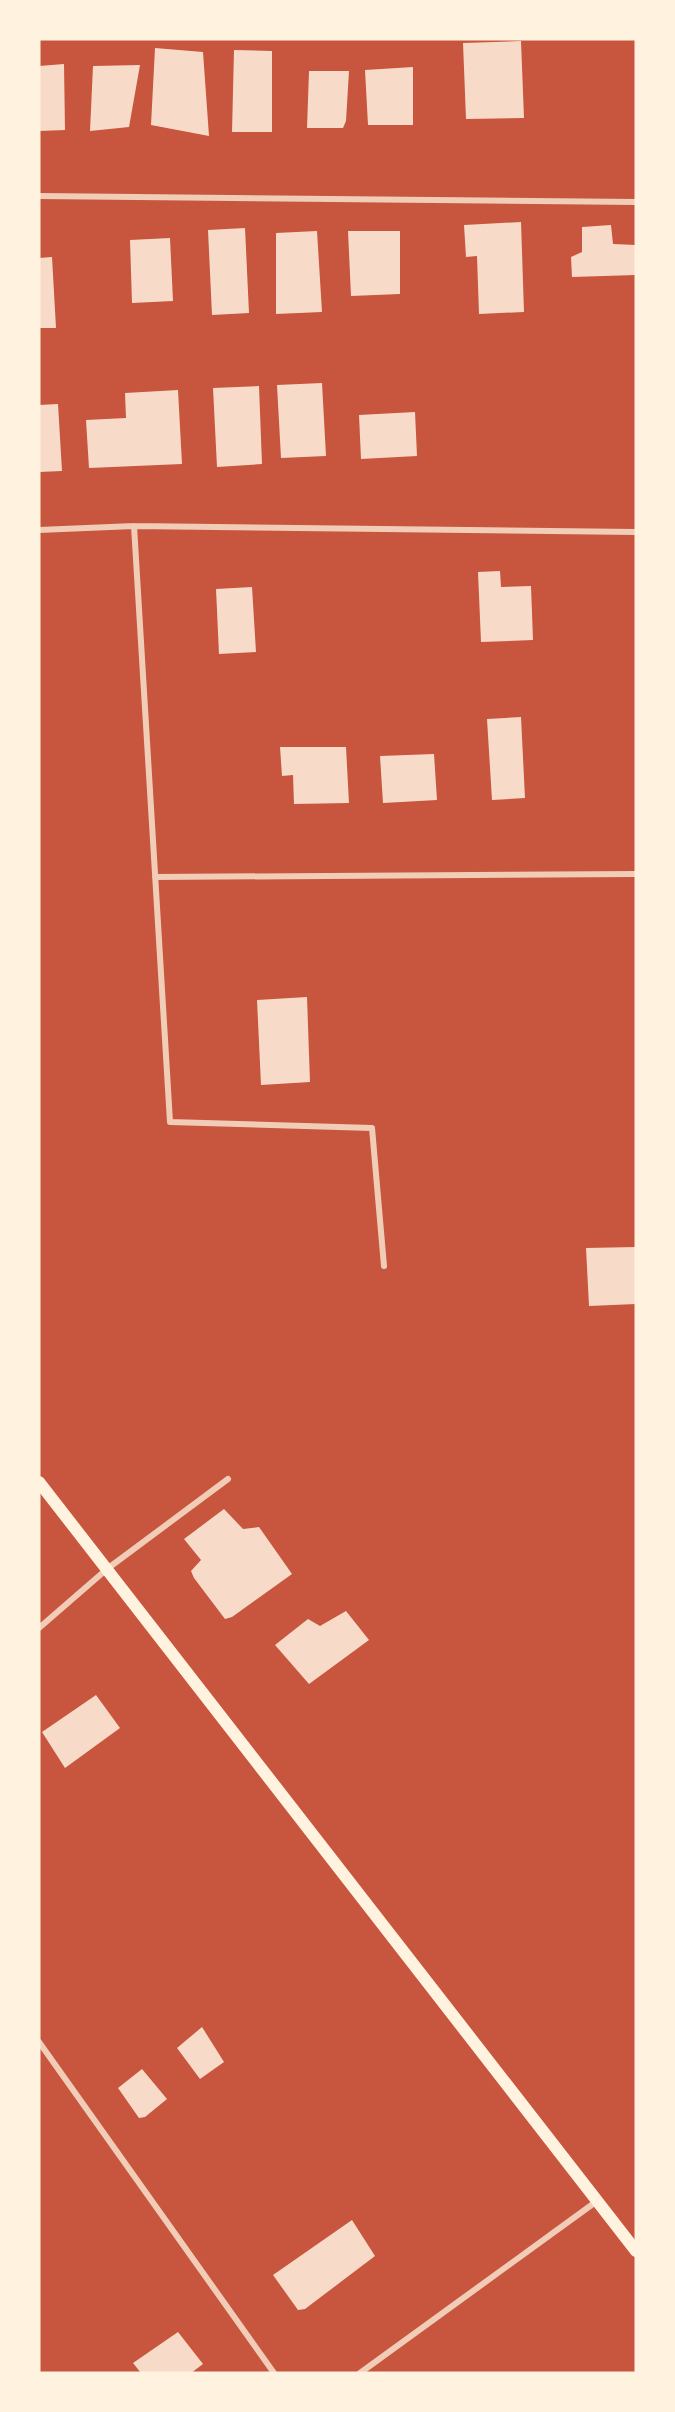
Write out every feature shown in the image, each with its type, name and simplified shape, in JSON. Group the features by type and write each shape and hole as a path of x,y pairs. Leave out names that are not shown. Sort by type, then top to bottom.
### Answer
{"main road":[{"path":"39,1482 636,2251"}],"street":[{"path":"39,196 636,202"},
{"path":"39,530 134,526 636,532"},
{"path":"134,526 170,1122 372,1128 384,1266"},
{"path":"155,877 636,874"},
{"path":"39,1628 107,1569 228,1479"},
{"path":"39,2042 274,2373"},
{"path":"360,2373 597,2201"}],"building":[{"path":"521,41 524,118 466,119 463,43"},
{"path":"155,48 203,52 209,136 151,125"},
{"path":"234,50 272,51 272,132 232,132"},
{"path":"64,64 65,130 39,131 39,66"},
{"path":"140,65 129,127 90,131 93,66"},
{"path":"413,67 413,125 368,125 365,70"},
{"path":"309,71 349,71 346,121 343,128 307,128"},
{"path":"521,222 524,312 479,314 477,256 466,257 464,225"},
{"path":"611,225 613,244 636,245 636,275 572,277 571,257 582,252 582,227"},
{"path":"245,228 249,313 212,315 208,230"},
{"path":"317,231 322,312 276,314 276,233"},
{"path":"348,231 400,231 400,294 351,296"},
{"path":"170,238 173,301 132,303 130,240"},
{"path":"52,257 56,328 39,328 39,258"},
{"path":"322,383 326,456 281,458 277,385"},
{"path":"259,386 262,464 217,467 213,388"},
{"path":"178,390 182,464 89,468 86,420 126,418 125,393"},
{"path":"58,404 62,471 39,472 39,405"},
{"path":"415,412 417,456 361,459 359,415"},
{"path":"500,571 501,587 531,586 533,640 481,642 478,572"},
{"path":"252,587 256,652 219,654 216,589"},
{"path":"521,717 525,798 492,800 487,719"},
{"path":"280,747 346,747 349,803 294,804 293,775 282,776"},
{"path":"434,754 437,800 383,803 380,756"},
{"path":"307,997 310,1082 261,1085 257,1000"},
{"path":"636,1247 636,1304 589,1306 586,1248"},
{"path":"224,1509 243,1529 259,1527 292,1574 232,1617 225,1619 194,1578 191,1571 201,1560 184,1539"},
{"path":"346,1611 369,1640 309,1684 275,1645 308,1619 320,1626"},
{"path":"96,1695 120,1728 65,1768 42,1732"},
{"path":"202,2027 224,2062 200,2079 177,2048"},
{"path":"142,2069 167,2099 145,2117 139,2118 118,2088"},
{"path":"352,2220 375,2256 305,2309 298,2310 273,2275"},
{"path":"178,2332 203,2364 191,2373 141,2373 133,2363"}]}
